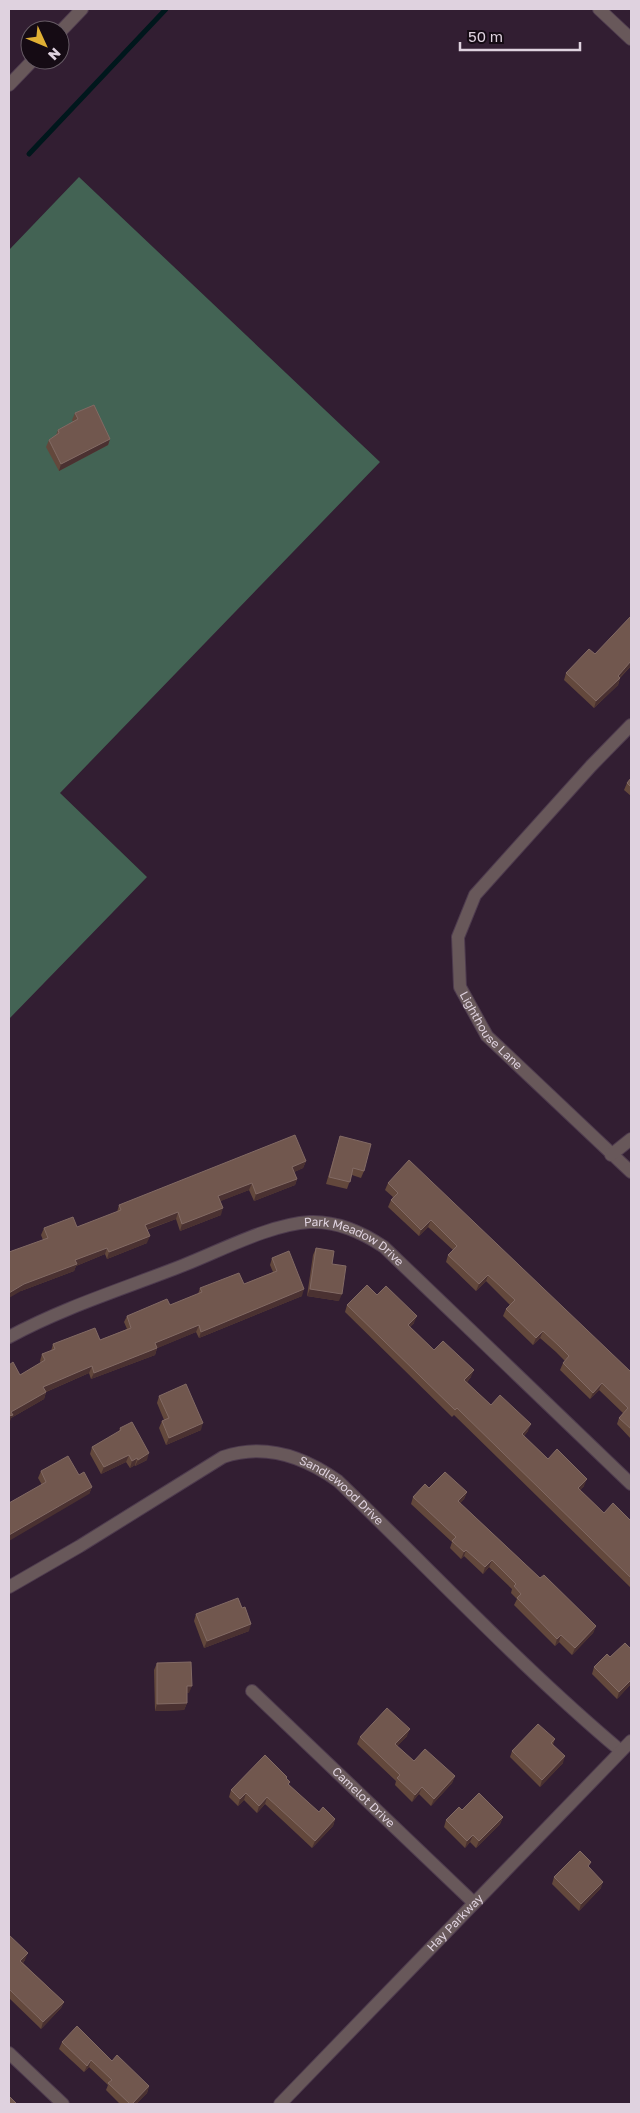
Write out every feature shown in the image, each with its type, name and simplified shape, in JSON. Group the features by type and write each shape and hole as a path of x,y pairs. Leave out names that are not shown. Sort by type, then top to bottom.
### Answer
{"street":[{"path":"70,22 82,9"},
{"path":"599,9 631,39"},
{"path":"9,85 23,70"},
{"name":"Lighthouse Lane","path":"631,725 591,766 475,896 458,937 460,987 487,1036 631,1172"},
{"path":"612,1155 631,1139"},
{"name":"Park Meadow Drive","path":"9,1337 57,1315 272,1230 311,1222 339,1225 361,1233 384,1247 631,1484"},
{"name":"Sandlewood Drive","path":"9,1587 80,1546 223,1457 246,1451 272,1451 286,1454 313,1464 338,1481 506,1648 577,1714 621,1751"},
{"name":"Camelot Drive","path":"252,1691 474,1903"},
{"name":"Hay Parkway","path":"280,2104 631,1741"},
{"path":"9,2053 63,2104"}],"green space":[{"path":"79,177 380,462 60,793 147,877 9,1019 9,250"}],"building":[{"path":"94,405 110,439 61,464 49,440 59,433 58,430 78,419 75,413"},
{"path":"631,616 631,661 618,676 620,678 596,701 566,673 589,649 595,654"},
{"path":"631,778 631,787 627,783"},
{"path":"295,1135 306,1161 292,1167 297,1179 256,1194 252,1183 218,1196 223,1208 182,1224 178,1212 145,1225 150,1236 109,1252 107,1248 75,1260 77,1264 24,1284 9,1293 9,1252 48,1238 44,1228 73,1217 77,1227 121,1210 119,1205"},
{"path":"340,1136 371,1144 364,1171 353,1168 350,1182 329,1177"},
{"path":"409,1160 631,1372 631,1429 619,1418 628,1408 602,1383 593,1393 563,1363 569,1356 559,1346 543,1331 536,1338 506,1309 515,1300 488,1275 479,1284 448,1255 457,1246 431,1220 421,1230 391,1200 398,1193 388,1183"},
{"path":"316,1248 334,1251 332,1264 346,1266 342,1294 310,1289"},
{"path":"289,1251 304,1289 201,1332 199,1325 155,1343 157,1348 94,1373 92,1366 43,1387 46,1392 11,1412 13,1415 9,1416 9,1365 13,1362 20,1375 45,1360 42,1354 55,1349 53,1344 95,1328 100,1340 131,1328 127,1316 167,1299 170,1305 202,1292 200,1288 239,1273 244,1284 277,1271 272,1258"},
{"path":"367,1285 377,1295 386,1286 417,1316 408,1325 434,1350 443,1341 474,1370 464,1380 491,1405 500,1395 531,1424 522,1434 548,1459 557,1449 587,1479 578,1488 604,1513 613,1503 631,1521 631,1578 457,1408 455,1410 347,1305"},
{"path":"186,1384 203,1423 169,1438 162,1421 169,1418 159,1396"},
{"path":"132,1422 149,1453 138,1460 137,1458 132,1461 129,1455 104,1467 92,1447"},
{"path":"68,1456 79,1475 84,1472 92,1487 9,1535 9,1503 46,1482 41,1471"},
{"path":"445,1472 467,1492 458,1501 540,1578 544,1575 596,1626 575,1648 561,1635 557,1639 517,1598 521,1594 514,1586 516,1584 492,1560 485,1567 466,1550 464,1552 452,1541 456,1537 413,1497 425,1484 429,1488"},
{"path":"238,1598 242,1608 245,1607 251,1624 207,1641 196,1614"},
{"path":"625,1643 631,1649 631,1680 619,1692 594,1667 607,1654 610,1657"},
{"path":"191,1662 192,1686 187,1686 187,1703 157,1704 157,1663"},
{"path":"387,1708 410,1729 395,1744 414,1761 425,1749 455,1776 434,1799 422,1787 415,1795 397,1778 400,1775 360,1737"},
{"path":"538,1724 555,1739 551,1743 565,1756 542,1780 512,1751"},
{"path":"265,1755 287,1777 290,1782 288,1784 319,1812 323,1807 335,1819 315,1841 267,1797 259,1806 246,1793 240,1799 231,1790"},
{"path":"479,1793 503,1817 479,1841 473,1835 467,1841 446,1820 459,1807 462,1810"},
{"path":"580,1851 591,1862 588,1866 603,1882 581,1904 554,1877"},
{"path":"9,1935 28,1953 20,1961 64,2002 43,2022 9,1989"},
{"path":"77,2026 112,2061 117,2055 149,2086 132,2104 108,2083 112,2080 91,2060 87,2066 62,2042"},
{"path":"9,2096 17,2104 9,2104"}],"waterway":[{"path":"29,154 166,9"}]}
